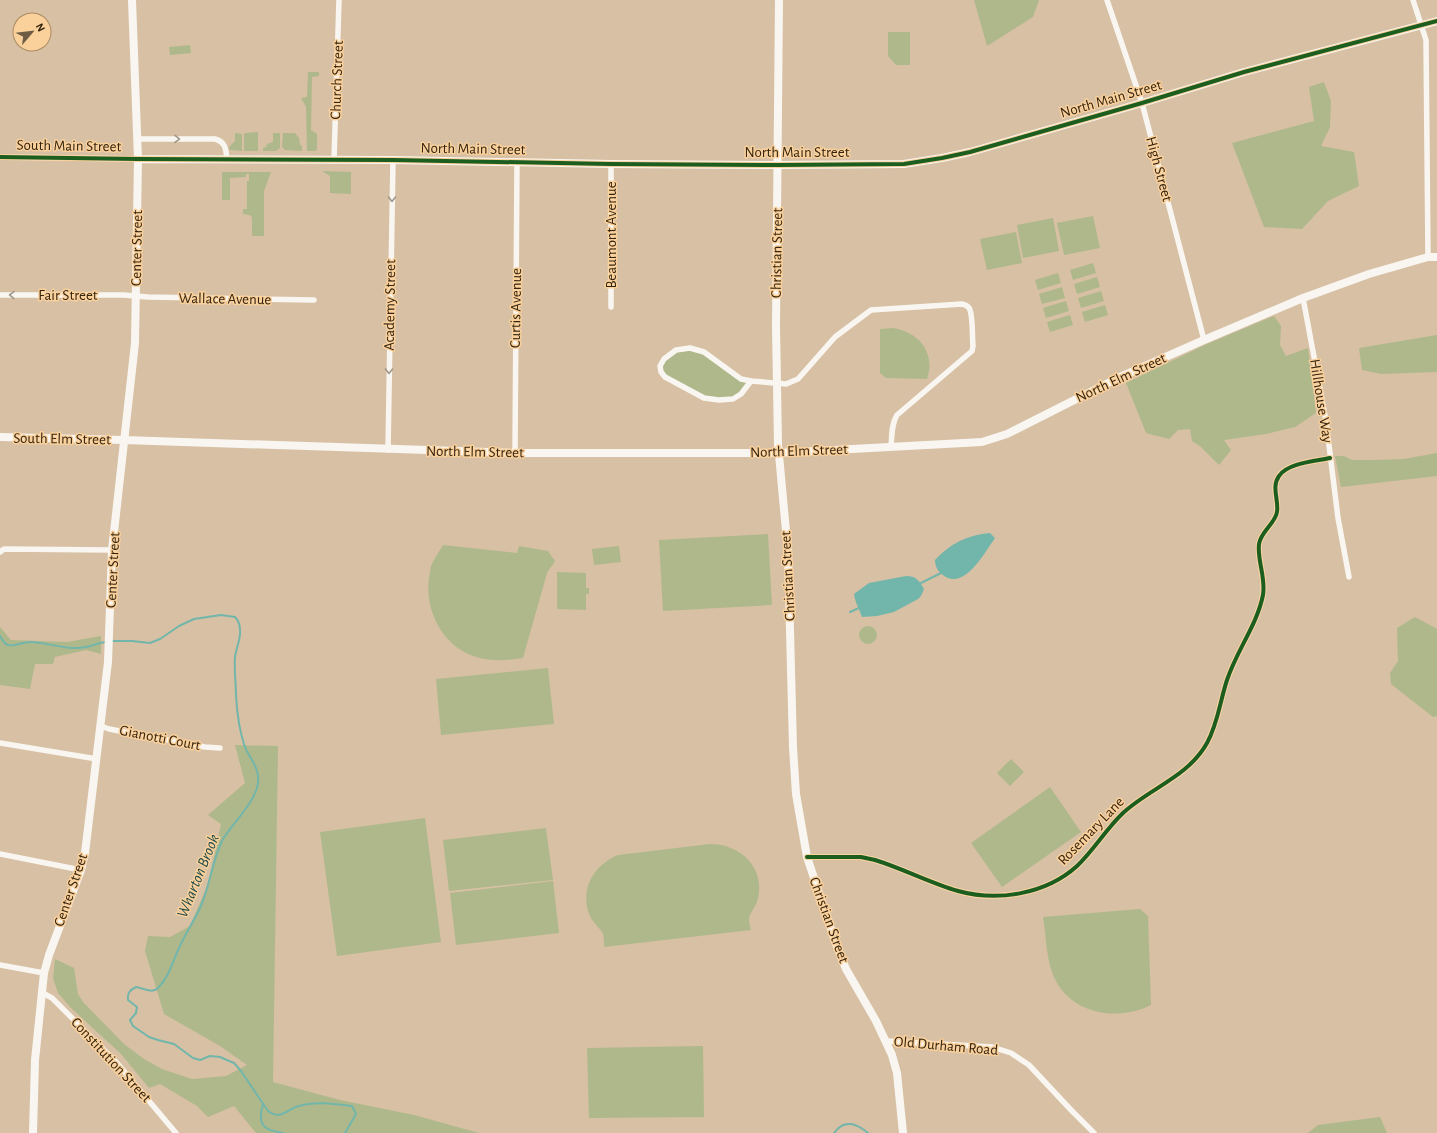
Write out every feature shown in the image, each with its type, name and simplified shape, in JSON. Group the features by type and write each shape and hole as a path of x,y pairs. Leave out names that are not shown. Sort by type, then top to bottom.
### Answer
{"main road":[{"name":"Center Street","path":"33,1133 34,1082 41,992 44,973 49,955 81,870 85,853 110,650 112,550 134,347 138,139 132,0"},
{"name":"Christian Street","path":"779,0 776,326 778,453 788,553 793,747 796,794 807,858 836,944 852,979 876,1021 892,1055 897,1073 903,1133"},
{"name":"North Main Street","path":"138,160 393,160 778,165 904,164 970,152 1244,72 1437,21"},
{"name":"North Elm Street","path":"124,440 388,450 515,453 778,453 982,442 996,439 1118,378 1303,298 1369,274 1428,257 1437,257"},
{"name":"South Elm Street","path":"0,437 124,440"}],"street":[{"name":"Church Street","path":"334,160 339,0"},
{"name":"High Street","path":"1107,0 1142,103 1204,340"},
{"path":"1413,0 1426,40 1428,257"},
{"path":"138,139 215,140 223,143 226,147 227,160"},
{"name":"South Main Street","path":"0,157 138,160"},
{"name":"Academy Street","path":"388,450 393,160"},
{"name":"Curtis Avenue","path":"515,453 517,162"},
{"name":"Beaumont Avenue","path":"611,164 611,307"},
{"name":"Fair Street","path":"0,295 135,296"},
{"name":"Wallace Avenue","path":"135,296 314,300"},
{"name":"Hillhouse Way","path":"1303,298 1326,421 1330,458 1349,576"},
{"path":"751,382 741,394 733,399 719,400 704,398 665,377 660,372 660,366 664,359 676,350 696,349 704,352 741,379 751,382 786,384 798,379 835,337 871,310 962,304 966,305 970,308 971,314 972,351 897,415 893,421 891,448"},
{"name":"Rosemary Lane","path":"807,858 861,857 876,860 959,891 979,895 1000,896 1038,889 1058,880 1075,867 1137,800 1176,777 1199,757 1214,728 1227,680 1239,652 1253,626 1260,607 1264,576 1259,552 1259,544 1261,537 1270,527 1277,514 1275,494 1276,480 1287,468 1330,458"},
{"path":"0,552 4,549 112,550"},
{"name":"Gianotti Court","path":"101,726 109,729 199,746 220,748"},
{"path":"0,743 97,759"},
{"path":"0,854 81,870"},
{"path":"0,965 44,973"},
{"name":"Constitution Street","path":"41,992 52,998 117,1063 176,1133"},
{"name":"Old Durham Road","path":"886,1041 992,1047 1011,1053 1030,1066 1070,1110 1094,1133"}],"green space":[{"path":"974,0 1039,0 1033,17 987,46"},
{"path":"888,32 910,32 910,65 896,65 888,56"},
{"path":"190,45 191,53 170,55 169,47"},
{"path":"308,72 319,72 319,76 312,77 311,130 317,134 317,150 315,151 307,151 306,107 301,98 307,97"},
{"path":"1324,82 1331,101 1330,127 1321,146 1354,152 1359,186 1328,201 1302,229 1264,227 1232,143 1314,121 1309,87"},
{"path":"258,132 258,151 244,151 244,134"},
{"path":"235,133 242,134 242,151 230,150 229,147 235,141"},
{"path":"273,133 280,133 280,148 276,151 263,151 263,148 266,147 267,144 273,142"},
{"path":"283,133 295,133 299,138 302,151 285,150 282,147"},
{"path":"322,171 351,172 351,194 330,193 330,176"},
{"path":"222,172 271,172 264,191 264,236 252,236 252,217 243,214 243,209 247,209 247,181 249,181 249,174 246,174 246,177 230,178 230,200 222,200"},
{"path":"1093,216 1100,248 1064,255 1057,223"},
{"path":"1053,218 1059,251 1023,258 1017,225"},
{"path":"1016,232 1022,263 987,270 980,239"},
{"path":"1093,263 1096,273 1073,280 1070,270"},
{"path":"1058,273 1061,283 1038,290 1035,280"},
{"path":"1097,277 1100,287 1077,294 1074,284"},
{"path":"1062,287 1065,298 1042,304 1039,294"},
{"path":"1101,291 1104,301 1081,308 1078,298"},
{"path":"1066,301 1069,311 1046,318 1043,308"},
{"path":"1105,305 1108,315 1085,322 1082,312"},
{"path":"1070,315 1073,325 1050,332 1047,322"},
{"path":"1274,316 1281,326 1280,345 1286,356 1308,348 1316,413 1295,427 1266,434 1224,440 1231,450 1219,465 1201,447 1192,441 1190,429 1178,430 1169,439 1146,433 1126,383 1207,344"},
{"path":"893,328 911,334 923,345 927,352 929,361 927,379 886,378 880,373 880,329"},
{"path":"1437,335 1437,372 1381,374 1362,370 1359,348"},
{"path":"682,349 708,355 749,384 733,399 704,398 661,372 667,356"},
{"path":"1437,453 1437,476 1341,487 1335,456 1344,456 1352,460 1374,460 1404,459"},
{"path":"768,534 772,605 663,611 659,540"},
{"path":"443,545 517,553 519,546 548,551 555,561 547,573 523,658 494,660 473,656 456,647 441,631 432,611 428,589 431,566"},
{"path":"619,546 621,562 594,565 592,549"},
{"path":"557,572 586,573 586,588 589,588 589,594 586,594 586,610 557,609"},
{"path":"1415,617 1437,629 1437,716 1433,717 1391,684 1390,673 1398,661 1397,628"},
{"path":"868,626 874,629 877,635 874,641 868,644 862,641 859,635 862,629"},
{"path":"0,627 11,640 67,642 101,636 101,654 86,650 55,657 53,664 35,664 30,689 0,685"},
{"path":"548,668 554,724 441,735 436,679"},
{"path":"235,745 278,746 273,1082 340,1100 414,1115 479,1133 256,1133 234,1106 208,1117 197,1106 160,1084 149,1088 121,1054 71,1008 58,993 53,978 55,959 74,968 78,994 83,1002 124,1044 144,1059 162,1069 192,1079 226,1076 247,1065 220,1046 164,1014 145,951 148,936 170,937 190,926 208,884 221,824 208,815 245,783"},
{"path":"1011,759 1024,772 1010,786 997,773"},
{"path":"1050,787 1081,832 1002,887 971,843"},
{"path":"425,818 441,942 337,956 320,832"},
{"path":"546,828 553,880 449,891 443,840"},
{"path":"710,844 731,848 748,859 754,867 758,876 759,887 757,901 749,918 751,930 604,947 603,934 589,914 586,895 591,878 602,865 609,859 618,855"},
{"path":"553,881 559,933 456,945 450,893"},
{"path":"1140,909 1148,916 1151,1005 1122,1013 1108,1013 1093,1011 1068,997 1059,986 1052,972 1047,952 1043,917"},
{"path":"703,1046 704,1117 589,1118 587,1048"},
{"path":"1380,1117 1387,1133 1308,1133 1318,1125"}],"water":[{"path":"990,533 995,538 968,573 961,578 953,579 941,574 935,560 941,554 953,545 967,538"},
{"path":"906,576 917,579 924,589 918,599 894,612 877,616 862,617 854,594 869,583"}],"waterway":[{"path":"921,583 941,573"},
{"path":"850,612 859,608"},
{"name":"Wharton Brook","path":"111,641 150,643 160,639 179,626 194,619 221,615 235,617 240,626 240,637 235,662 238,720 244,744 256,767 258,777 258,783 253,797 244,812 227,833 219,847 200,908 181,943 165,979 156,990 150,991 136,987 129,994 128,1000 137,1007 136,1013 130,1020 133,1026 149,1037 174,1044 193,1058 200,1060 210,1056 220,1057 234,1063 268,1111 273,1114 280,1115 295,1107 305,1104 326,1103 352,1106 356,1114 345,1133"},
{"name":"Wharton Brook","path":"0,636 5,644 8,645 30,642 79,648 107,642"},
{"path":"263,1104 261,1111 261,1122 263,1125 266,1128 283,1133"},
{"name":"Wharton Brook","path":"834,1133 846,1124 855,1125 868,1133"}],"cycle path":[{"path":"0,157 393,160 611,164 904,164 970,152 1244,72 1437,21"},
{"path":"807,857 861,857 875,860 958,891 989,896 1021,893 1036,889 1065,876 1083,860 1123,813 1190,765 1207,743 1214,728 1231,669 1252,627 1263,595 1263,575 1259,557 1259,544 1262,535 1276,516 1277,503 1275,489 1277,480 1283,472 1295,465 1330,458"}]}
